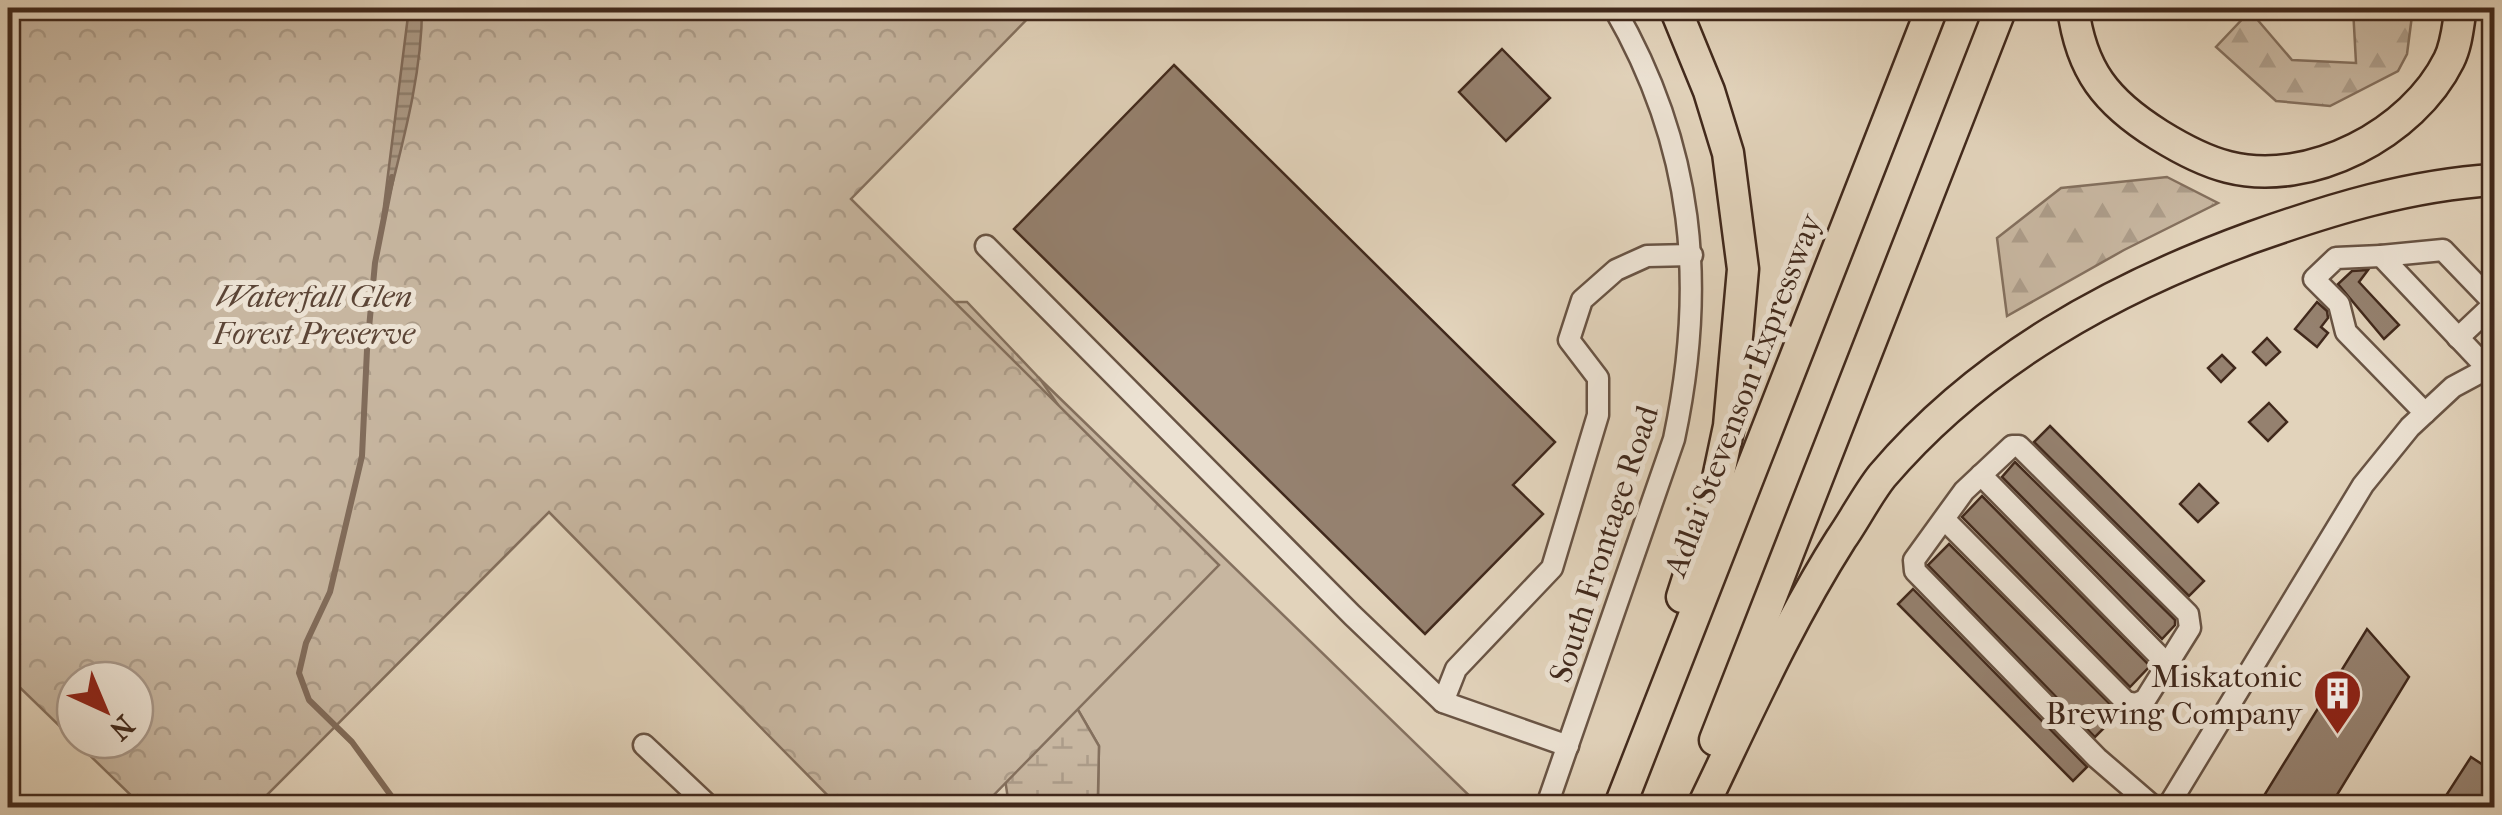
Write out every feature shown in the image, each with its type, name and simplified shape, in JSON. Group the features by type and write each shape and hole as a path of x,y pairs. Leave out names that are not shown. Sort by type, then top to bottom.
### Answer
{"highway":[{"path":"1616,808 1714,497 1729,426 1743,269 1728,153 1709,91 1675,8"},
{"name":"Adlai Stevenson Expressway","path":"1616,808 1932,8"},
{"path":"1688,808 2001,8"},
{"path":"2073,8 2077,43 2097,82 2114,104 2177,146 2203,158 2230,168 2260,171 2316,164 2384,132 2426,94 2450,58 2461,8"},
{"path":"1702,808 1769,668 1827,562 1881,478 1991,374 2098,302 2214,250 2384,196 2420,187 2494,180"}],"street":[{"name":"South Frontage Road","path":"1546,808 1674,439 1687,380 1692,255 1675,146 1635,44 1614,8"},
{"path":"986,246 1352,616 1443,702 1568,746"},
{"path":"2425,413 2346,332 2339,304 2314,279 2336,258 2443,250 2494,304 2458,338"},
{"path":"1443,702 1456,670 1552,568 1598,415 1598,378 1569,340 1582,300 1616,270 1647,256 1692,255"},
{"path":"1944,519 2126,702 2136,704 2145,700 2190,628 2188,614 2019,446 2012,446 1964,492 1944,519 1914,560 1914,571 2097,758 2168,806 2363,485 2388,452 2452,387 2491,367 2458,338 2381,256"},
{"path":"1981,475 2167,664"},
{"path":"644,745 711,808"}],"green space":[{"name":"Waterfall Glen Forest Preserve","path":"8,8 1038,8 851,199 1219,565 982,807 839,807 549,512 255,807 143,807 95,760 155,760 155,660 55,660 55,722 8,676"},
{"path":"2353,8 2413,8 2407,54 2398,71 2330,106 2276,101 2216,47 2250,11 2292,60 2356,63"},
{"path":"2167,177 2218,203 2007,316 1997,238 2061,188"},
{"path":"935,302 967,302 1040,379 1065,415 1063,684 1099,746 1098,794 1087,807 1009,806"},
{"path":"1040,379 1481,807 1087,807 1098,794 1099,746 1063,684"}],"shaded area":[{"path":"409,8 422,8 418,64 381,230"}],"building":[{"path":"1502,49 1550,98 1506,141 1459,92"},
{"path":"1174,65 1555,442 1513,485 1543,514 1425,634 1014,229"},
{"path":"2368,270 2359,282 2399,325 2384,339 2338,284 2352,271"},
{"path":"2317,302 2327,311 2328,318 2321,327 2328,333 2317,347 2295,329"},
{"path":"2267,338 2280,352 2266,365 2253,352"},
{"path":"2222,355 2235,368 2221,382 2208,368"},
{"path":"2269,403 2287,422 2268,441 2249,422"},
{"path":"2050,426 2204,581 2189,596 2034,442"},
{"path":"2015,462 2175,620 2162,639 2002,477"},
{"path":"2199,484 2218,503 2198,522 2180,504"},
{"path":"1982,496 2150,666 2130,687 1962,517"},
{"path":"1949,544 2119,713 2095,737 1928,565"},
{"path":"1913,589 2087,767 2073,781 1898,604"},
{"name":"Miskatonic Brewing Company","path":"2367,629 2409,677 2329,808 2287,808 2265,794"},
{"path":"2471,757 2494,772 2494,808 2438,808"}],"waterway":[{"path":"392,177 375,263 362,456 330,592 306,643 299,673 309,700 352,742 400,808"}],"place":[{"name":"Miskatonic Brewing Company","path":"2337,736"}]}
